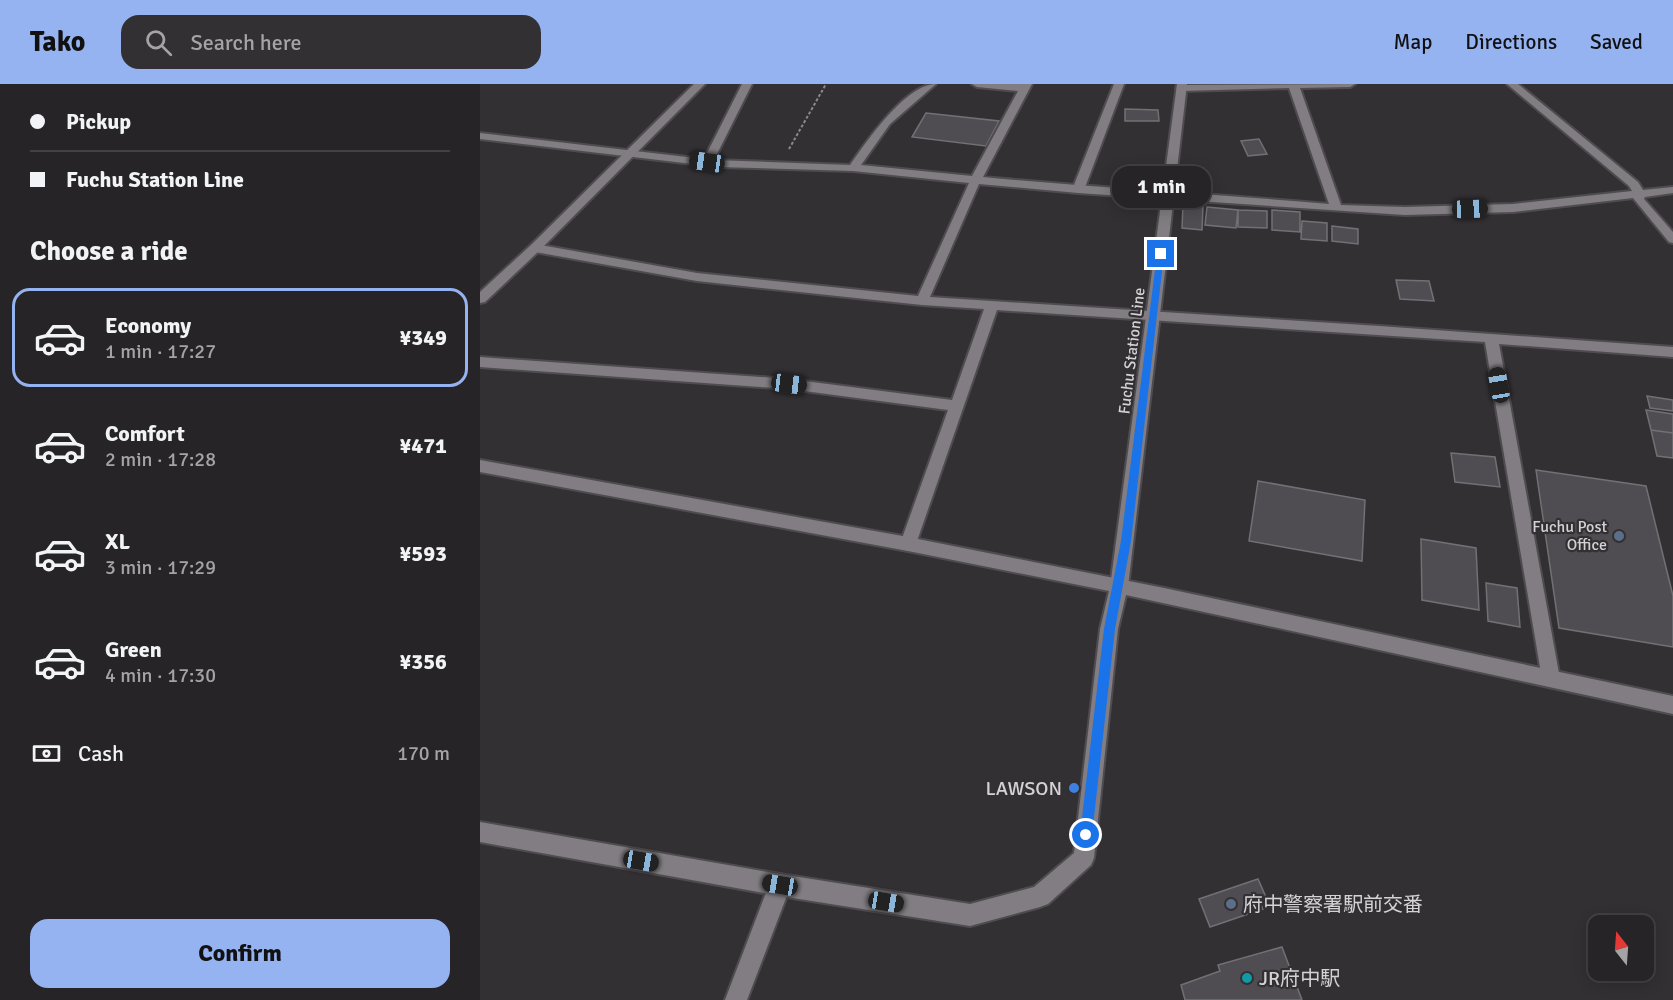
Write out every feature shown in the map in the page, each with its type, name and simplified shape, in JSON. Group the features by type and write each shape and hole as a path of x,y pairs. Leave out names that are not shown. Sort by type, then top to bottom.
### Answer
{"street":[{"path":"480,299 536,248 699,84"},
{"path":"707,162 747,84"},
{"path":"853,168 886,122 931,84"},
{"path":"922,301 975,181 1026,87 977,84"},
{"path":"1078,190 1119,84"},
{"path":"1181,86 1350,84"},
{"path":"1512,84 1634,184 1640,194 1638,199 1673,239"},
{"name":"Fuchu Station Line","path":"480,832 780,885 970,915 1040,896 1084,858 1110,629 1119,586 1181,86"},
{"path":"1293,86 1336,208"},
{"path":"480,136 707,162 853,168 1078,190 1168,194 1336,208 1405,211 1513,208 1673,190"},
{"path":"536,248 697,277 922,301 1673,352"},
{"path":"908,544 993,306"},
{"path":"1491,339 1551,679"},
{"path":"480,362 789,384 957,406"},
{"path":"480,466 908,544 1119,586 1673,705"},
{"path":"736,1000 780,885"}],"path":[{"path":"780,166 826,84"}],"building":[{"path":"1125,109 1158,110 1159,121 1125,121"},
{"path":"926,113 999,121 986,146 912,137"},
{"path":"1259,139 1267,154 1248,156 1241,141"},
{"path":"1183,205 1203,206 1202,230 1182,228"},
{"path":"1207,207 1238,210 1236,228 1205,225"},
{"path":"1238,210 1267,211 1267,228 1238,227"},
{"path":"1272,210 1300,212 1300,232 1272,230"},
{"path":"1302,221 1327,223 1327,241 1301,239"},
{"path":"1332,226 1358,229 1358,244 1332,241"},
{"path":"1396,280 1429,281 1434,301 1400,299"},
{"path":"1647,396 1673,400 1673,411 1650,408"},
{"path":"1646,410 1673,414 1673,433 1651,430"},
{"path":"1651,430 1673,433 1673,458 1657,456"},
{"path":"1451,453 1495,457 1500,487 1455,482"},
{"path":"1536,470 1646,486 1673,596 1673,647 1559,628"},
{"path":"1258,481 1365,500 1362,561 1249,541"},
{"path":"1421,539 1476,548 1479,610 1422,600"},
{"path":"1486,583 1517,588 1520,627 1488,621"},
{"name":"府中警察署駅前交番","path":"1258,879 1266,897 1259,900 1263,909 1210,927 1199,899"},
{"name":"JR府中駅","path":"1282,947 1302,1000 1185,1000 1181,985 1220,971 1218,965"}],"place":[{"name":"Fuchu Post Office","path":"1619,536"},
{"name":"LAWSON","path":"1074,788"},
{"name":"府中警察署駅前交番","path":"1231,904"},
{"name":"JR府中駅","path":"1247,978"}],"route":[{"path":"1086,835 1110,629 1126,541 1161,254"}]}
